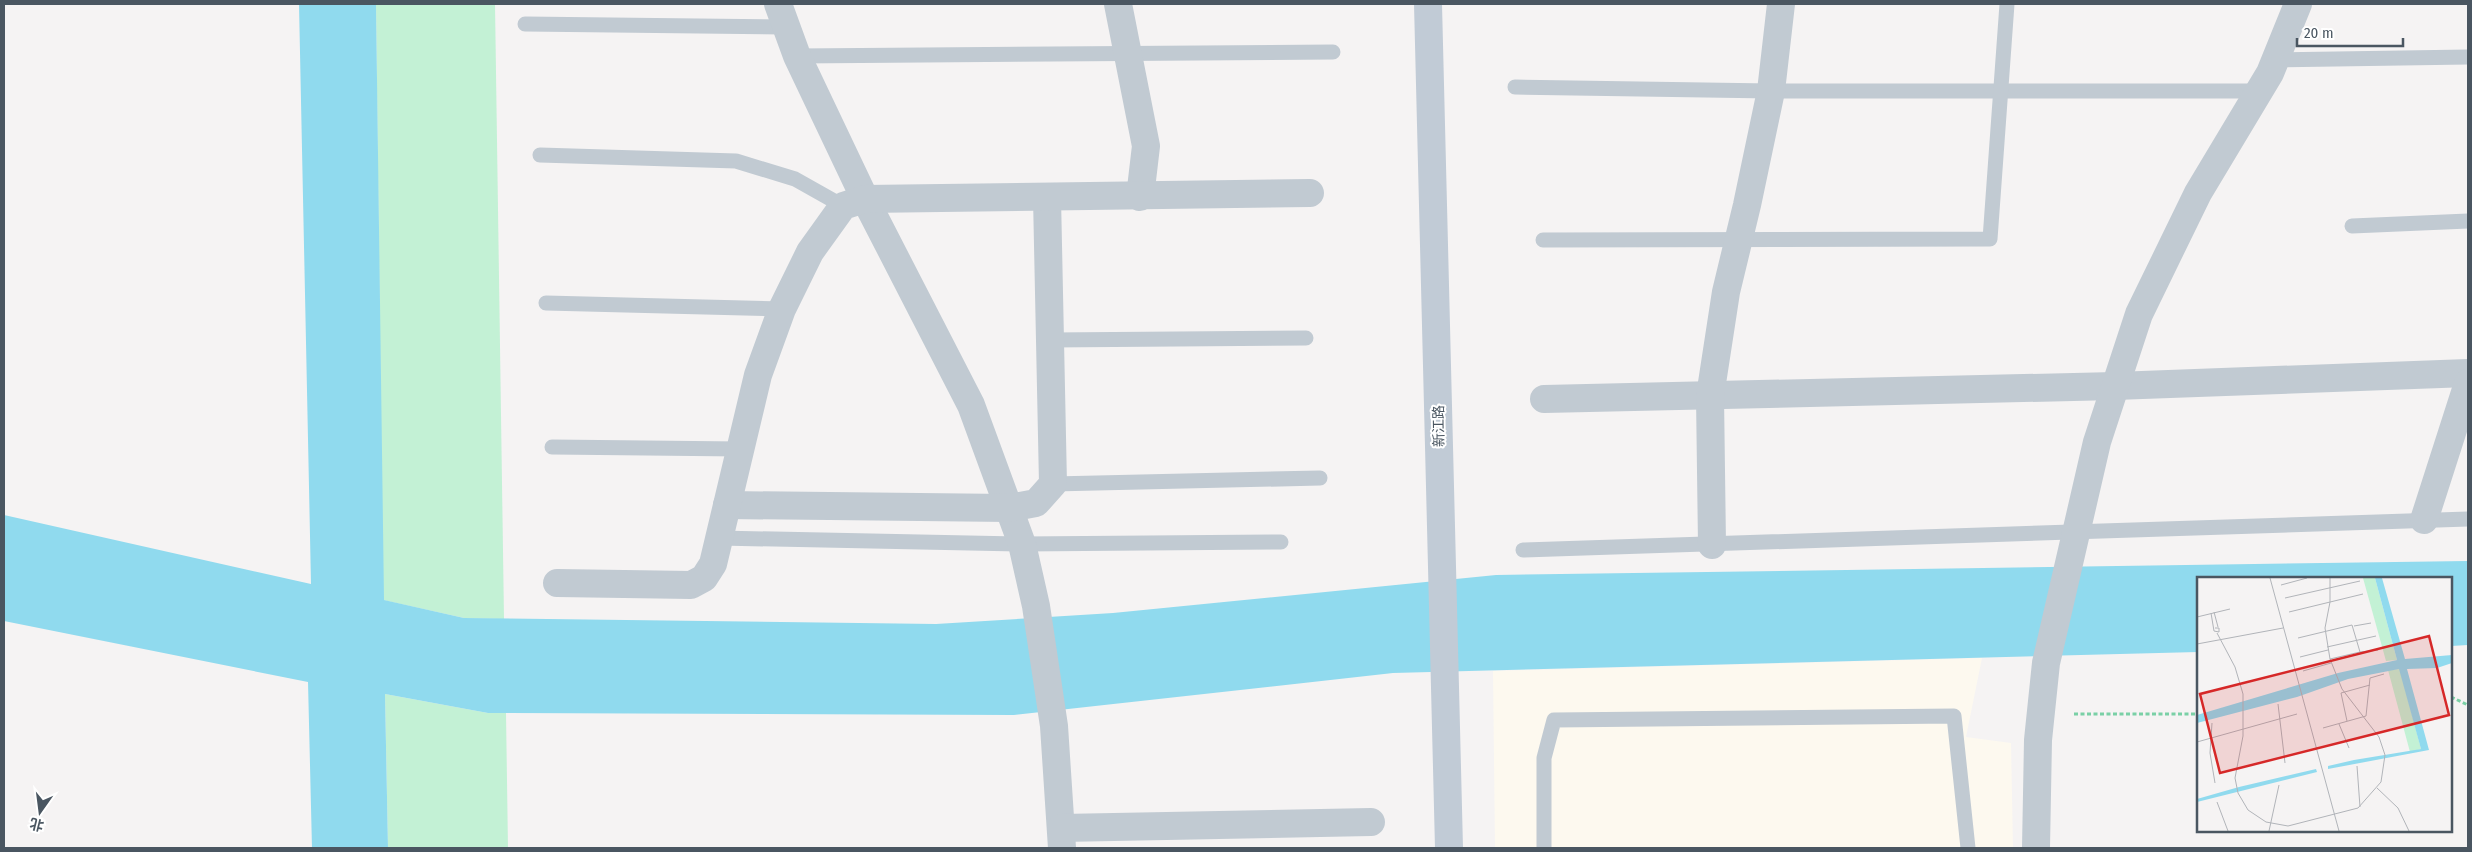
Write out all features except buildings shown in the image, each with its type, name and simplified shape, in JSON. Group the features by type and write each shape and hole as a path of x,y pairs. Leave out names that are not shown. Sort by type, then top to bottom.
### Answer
{"street":[{"path":"1118,4 1146,146 1140,197"},
{"name":"新江路","path":"1428,4 1449,848"},
{"path":"1712,545 1710,396 1726,292 1771,91 1781,4"},
{"path":"2036,848 2038,740 2046,663 2097,442 2139,314 2198,193 2260,91 2276,60 2298,4"},
{"path":"782,15 854,203 971,405 1022,544 1036,606 1054,726 1061,838 1371,822"},
{"path":"557,583 691,585 704,578 714,564 758,375 782,309 810,252 854,203 1047,197 1310,193"},
{"path":"727,505 1008,508 1036,503 1053,484 1047,197"},
{"path":"1544,399 2115,386 2468,373"},
{"path":"2424,520 2468,383"}],"lane":[{"path":"1543,240 1990,239 2007,4"},
{"path":"524,24 782,15"},
{"path":"797,56 1333,52"},
{"path":"2276,60 2468,57"},
{"path":"1515,86 1771,91 2260,91"},
{"path":"540,155 736,161 795,179 854,203"},
{"path":"2352,226 2468,221"},
{"path":"546,303 782,309"},
{"path":"1050,340 1306,338"},
{"path":"552,446 740,449"},
{"path":"1053,484 1320,478"},
{"path":"1523,550 1712,545 2072,546 2424,520 2468,519"},
{"path":"719,538 1022,544 1281,542"},
{"path":"1544,848 1544,758 1554,720 1954,716 1968,848"}],"path":[{"path":"2452,697 2468,705"},
{"path":"2041,714 2197,714"}],"shaded area":[{"path":"1982,658 1966,737 2011,743 2013,848 1495,848 1493,671"}],"green space":[{"path":"376,4 495,4 504,619 464,618 383,600"},
{"path":"385,694 488,713 506,713 508,848 388,848"}],"water":[{"path":"299,4 376,4 384,600 464,618 936,624 1113,613 1496,575 2468,561 2468,645 2452,646 2452,577 2197,577 2197,652 1393,673 1014,715 488,713 385,694 388,848 312,848 308,682 4,621 4,515 311,584"}]}
